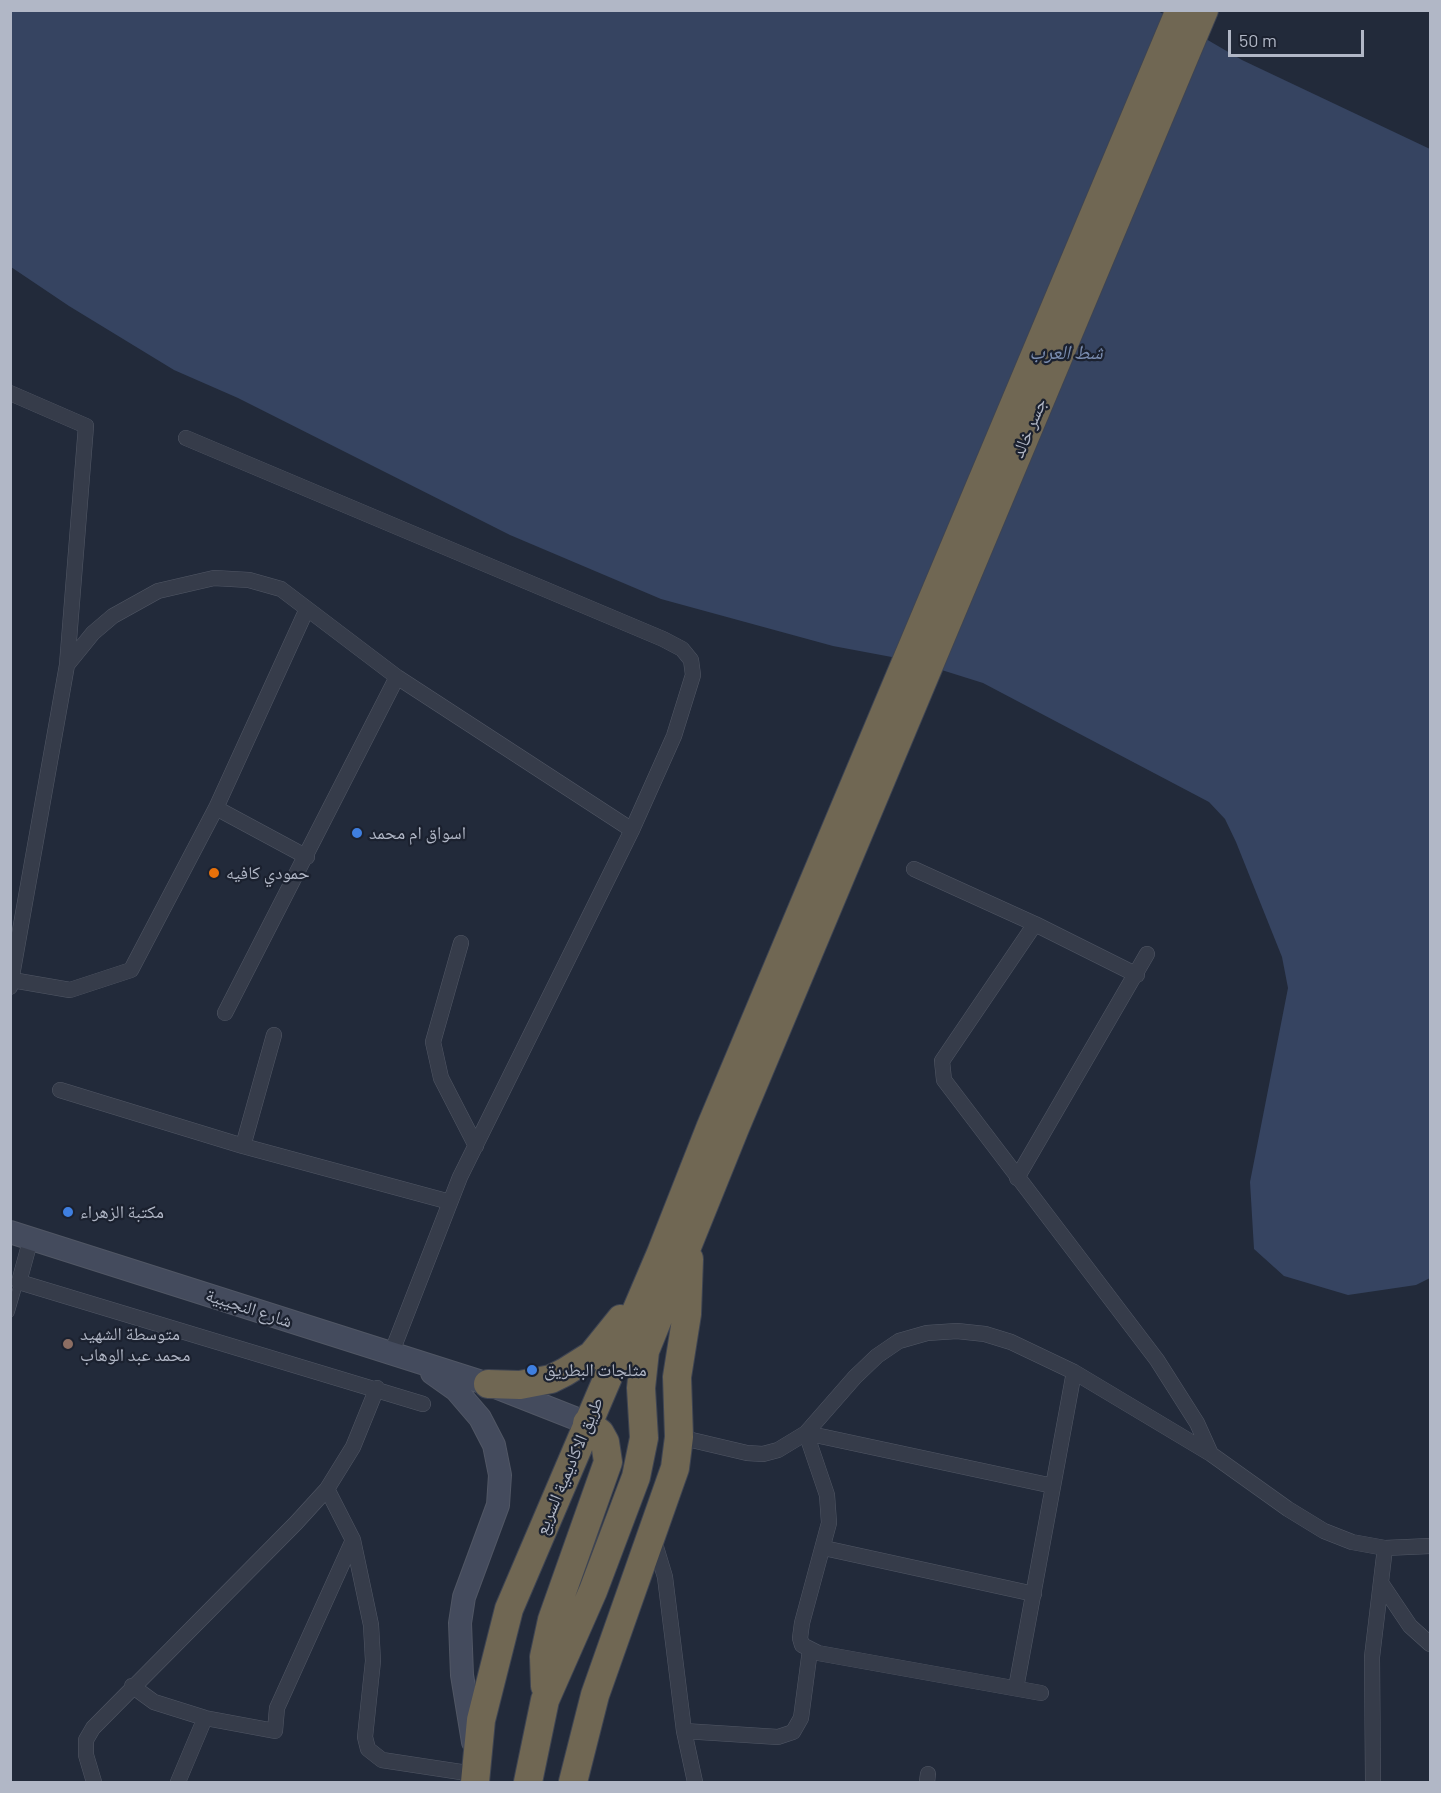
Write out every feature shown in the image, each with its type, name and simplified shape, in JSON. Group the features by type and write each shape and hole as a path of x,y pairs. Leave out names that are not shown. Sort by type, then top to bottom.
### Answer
{"highway":[{"name":"جسر خالد","path":"843,842 1180,10"},
{"name":"جسر خالد","path":"843,842 1204,10"},
{"path":"528,1782 545,1700 593,1591 636,1477 644,1438 641,1388 645,1351 688,1243 723,1127 843,842"},
{"name":"طريق الاكاديمية السريع","path":"474,1774 481,1720 509,1609 651,1275 723,1127"},
{"path":"573,1782 596,1695 670,1485 679,1437 677,1377 689,1291 688,1243"},
{"path":"488,1384 536,1383 551,1379 579,1364 604,1343 651,1275"},
{"path":"545,1700 544,1657 552,1620 605,1476 608,1462 605,1442 600,1433 587,1423"}],"main road":[{"name":"شارع النجيبية","path":"21,1235 488,1384 587,1423"},
{"path":"396,1355 441,1378 471,1406 488,1431 498,1460 500,1482 498,1505 464,1597 460,1623 462,1675 474,1774"}],"street":[{"path":"10,393 86,426 67,665 11,983 70,990 131,970 216,808 306,611"},
{"path":"186,438 682,649 691,660 693,675 674,736 632,830 450,1202 396,1355"},
{"path":"67,665 93,633 113,616 158,591 214,578 249,580 281,590 397,677 632,830"},
{"path":"225,1014 397,677"},
{"path":"216,808 307,857"},
{"path":"914,869 1035,924 1137,975"},
{"path":"1035,924 947,1053 941,1071 949,1088 1157,1360 1197,1424 1211,1455"},
{"path":"461,943 433,1042 441,1078 476,1146"},
{"path":"1017,1178 1137,975 1147,954"},
{"path":"243,1146 274,1035"},
{"path":"60,1090 243,1146 450,1202"},
{"path":"21,1235 19,1282 377,1388 423,1404"},
{"path":"679,1437 747,1453 763,1454 791,1444 806,1433 877,1356 899,1341 927,1334 957,1331 985,1334 1011,1342 1074,1372 1211,1455 1308,1522 1352,1542 1385,1548 1431,1546"},
{"path":"1016,1688 1074,1372"},
{"path":"94,1782 86,1755 86,1740 107,1711 296,1523 327,1489 353,1447 377,1388"},
{"path":"806,1433 1053,1486"},
{"path":"806,1433 827,1494 829,1523 800,1634 802,1644 810,1650 1041,1693"},
{"path":"327,1489 353,1540 372,1643 365,1737 368,1749 382,1760 474,1774"},
{"path":"652,1534 665,1577 684,1731 695,1782"},
{"path":"132,1686 154,1702 205,1718 275,1731 277,1708 353,1540"},
{"path":"824,1548 1034,1594"},
{"path":"1373,1782 1372,1657 1385,1548"},
{"path":"1381,1583 1410,1626 1431,1644"},
{"path":"684,1731 778,1737 793,1732 801,1718 810,1650"},
{"path":"178,1782 205,1718"}],"lane":[{"path":"10,1313 19,1282"}],"water":[{"name":"شط العرب","path":"10,11 1158,11 1242,60 1430,149 1430,1278 1416,1285 1348,1295 1284,1276 1254,1249 1250,1182 1288,988 1282,957 1236,842 1225,819 1209,802 983,683 913,661 833,646 661,599 510,535 238,398 174,370 69,306 11,267"}],"place":[{"name":"اسواق ام محمد","path":"357,833"},
{"name":"حمودي كافيه","path":"214,873"},
{"name":"مكتبة الزهراء","path":"68,1212"},
{"name":"متوسطة الشهيد محمد عبد الوهاب","path":"68,1344"},
{"name":"مثلجات البطريق","path":"532,1370"}]}
